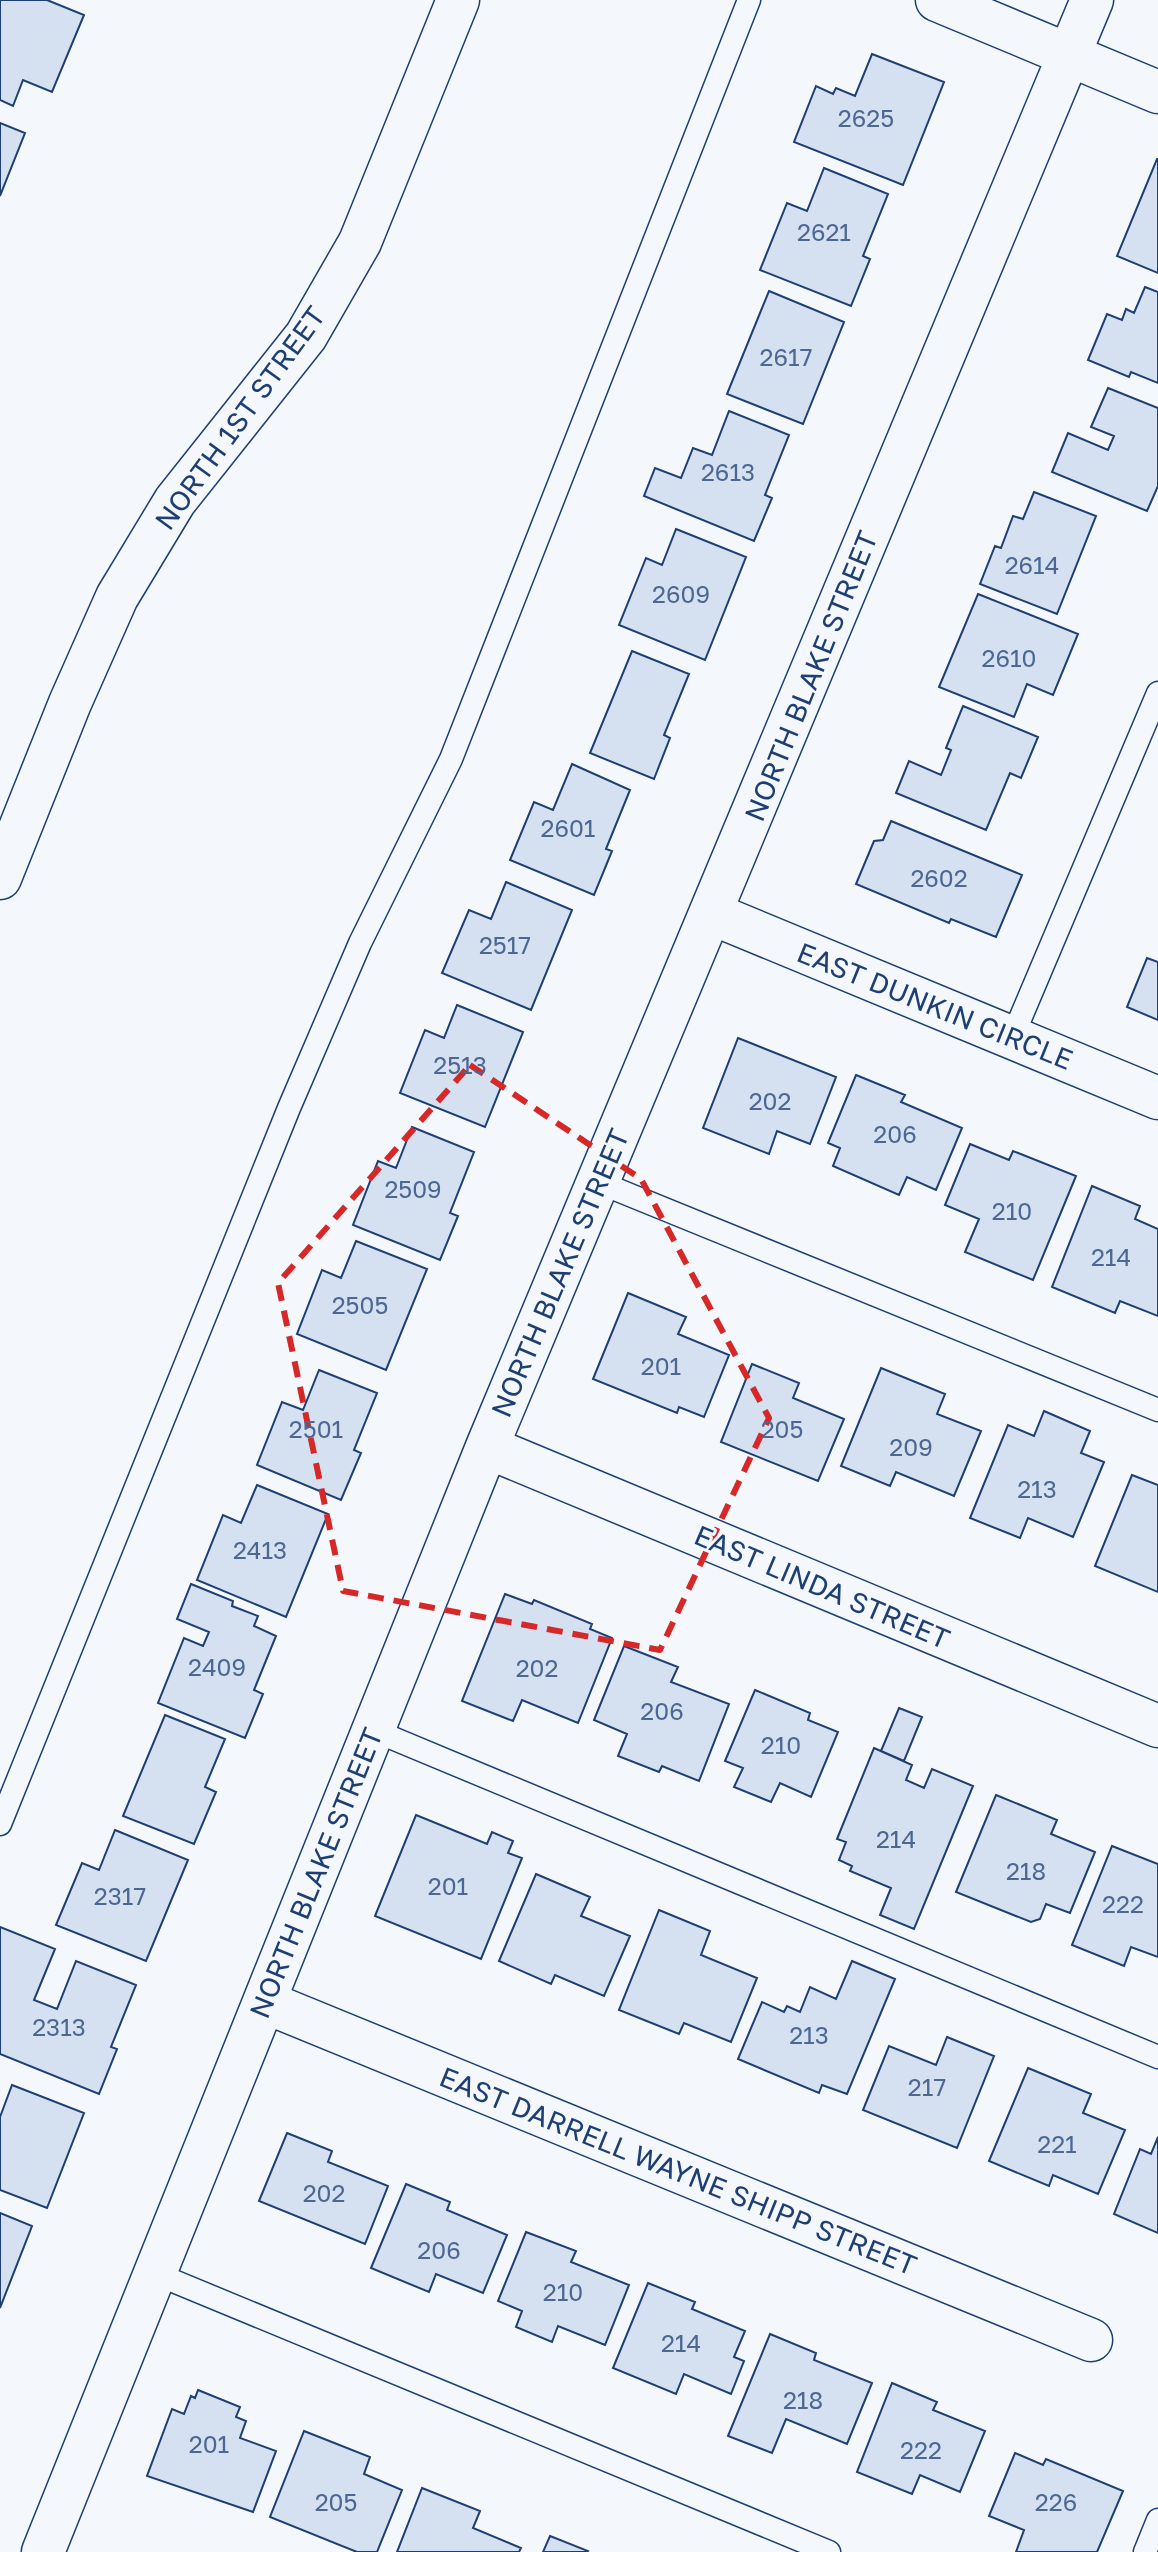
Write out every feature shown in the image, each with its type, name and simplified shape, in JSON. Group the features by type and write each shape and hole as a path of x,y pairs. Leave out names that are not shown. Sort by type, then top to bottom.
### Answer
{"street":[{"name":"NORTH 1ST STREET","path":"0,878 70,703 117,597 175,501 306,336 360,242 458,0"},
{"path":"937,0 1158,92"},
{"name":"NORTH BLAKE STREET","path":"43,2552 487,1447 713,914 1092,0"},
{"name":"EAST DUNKIN CIRCLE","path":"713,914 1158,1098"},
{"name":"EAST LINDA STREET","path":"487,1447 1158,1726"},
{"name":"EAST DARRELL WAYNE SHIPP STREET","path":"265,2002 1091,2340"}],"lane":[{"path":"0,1824 289,1108 360,943 451,759 749,0"},
{"path":"1012,1038 1158,693"},
{"path":"598,1182 1158,1410"},
{"path":"373,1730 1158,2057"},
{"path":"154,2273 829,2552"},
{"path":"1145,2552 1158,2520"}],"highlighted area":[{"path":"470,1065 641,1179 769,1418 660,1650 343,1591 278,1283"}],"building":[{"path":"0,0 47,0 84,15 52,92 23,80 13,106 0,100"},
{"path":"872,54 944,82 903,185 794,142 816,86 833,94 836,88 855,96"},
{"path":"0,123 25,133 0,196"},
{"path":"1158,159 1158,273 1117,256"},
{"path":"824,168 888,194 863,256 870,259 851,306 760,270 787,203 807,211"},
{"path":"1145,287 1158,292 1158,383 1131,372 1129,377 1088,360 1107,314 1122,320 1126,309 1134,313"},
{"path":"769,291 844,322 803,424 727,394"},
{"path":"1108,388 1158,408 1158,486 1147,511 1052,472 1068,433 1108,450 1114,436 1091,427"},
{"path":"729,411 789,435 765,495 772,498 754,541 644,496 655,468 681,478 693,448 712,455"},
{"path":"1034,492 1096,516 1057,614 980,584 995,546 1001,548 1013,516 1023,519"},
{"path":"676,529 746,557 705,660 619,625 646,558 662,565"},
{"path":"978,594 1078,634 1053,695 1027,684 1014,717 939,687"},
{"path":"632,651 689,674 664,735 670,738 654,779 590,753"},
{"path":"963,706 1038,737 1021,778 1010,773 986,830 896,793 909,761 941,775 951,750 946,748"},
{"path":"572,764 630,790 606,849 612,851 594,895 510,860 534,802 553,810"},
{"path":"891,821 1022,875 996,937 951,919 949,923 856,884 874,841 883,840"},
{"path":"506,882 572,910 531,1010 442,973 469,910 491,919"},
{"path":"1147,958 1158,962 1158,1020 1127,1007"},
{"path":"457,1005 523,1032 485,1127 400,1093 425,1030 444,1038"},
{"path":"738,1038 836,1077 810,1144 777,1131 769,1154 703,1128"},
{"path":"856,1075 905,1095 901,1102 962,1128 936,1190 907,1177 899,1195 833,1166 840,1148 828,1143"},
{"path":"412,1127 474,1152 450,1213 458,1216 440,1260 353,1225 378,1161 396,1168"},
{"path":"970,1144 1009,1160 1013,1151 1076,1176 1033,1280 965,1252 979,1219 945,1205"},
{"path":"1092,1186 1140,1206 1135,1219 1158,1229 1158,1316 1120,1301 1115,1313 1052,1287"},
{"path":"356,1241 427,1269 386,1370 297,1334 322,1270 341,1278"},
{"path":"628,1293 686,1317 678,1334 729,1355 704,1417 679,1407 677,1413 593,1379"},
{"path":"752,1364 799,1383 793,1398 844,1419 818,1481 721,1442"},
{"path":"881,1368 945,1394 937,1414 981,1431 954,1496 896,1472 890,1486 841,1466"},
{"path":"319,1370 377,1393 354,1450 361,1453 341,1500 257,1465 282,1402 303,1410"},
{"path":"1044,1411 1090,1431 1081,1453 1104,1462 1073,1537 1028,1518 1020,1538 970,1518 1008,1425 1034,1436"},
{"path":"1132,1475 1158,1485 1158,1592 1095,1566"},
{"path":"257,1485 328,1514 286,1617 197,1580 223,1515 241,1523"},
{"path":"191,1584 233,1601 232,1606 258,1616 254,1626 276,1636 254,1690 263,1694 245,1738 158,1703 184,1638 203,1646 209,1632 177,1619"},
{"path":"505,1594 532,1604 534,1600 592,1624 590,1629 612,1638 578,1723 522,1700 513,1721 462,1701"},
{"path":"624,1646 678,1667 671,1682 729,1704 699,1781 662,1766 659,1772 618,1756 627,1734 594,1720"},
{"path":"755,1690 810,1713 808,1720 838,1732 811,1797 780,1783 771,1802 734,1787 743,1768 725,1761"},
{"path":"899,1708 922,1717 904,1761 881,1751"},
{"path":"165,1715 225,1739 205,1787 216,1792 194,1844 123,1816"},
{"path":"874,1748 912,1765 906,1780 924,1788 932,1769 973,1786 914,1929 880,1915 891,1888 850,1871 852,1866 839,1860 846,1842 837,1839"},
{"path":"996,1795 1057,1820 1051,1834 1095,1852 1070,1913 1046,1904 1040,1919 1031,1922 956,1892"},
{"path":"416,1815 487,1844 492,1832 513,1841 508,1853 522,1858 481,1959 375,1916"},
{"path":"115,1830 188,1860 146,1961 56,1925 82,1863 99,1870"},
{"path":"1112,1846 1158,1864 1158,1957 1131,1947 1124,1966 1072,1945"},
{"path":"536,1874 590,1897 581,1916 630,1936 604,1996 555,1975 551,1984 499,1961"},
{"path":"659,1910 710,1931 701,1955 757,1978 731,2042 684,2023 679,2034 619,2010"},
{"path":"0,1927 55,1949 34,2000 57,2009 76,1961 136,1985 111,2047 117,2049 99,2094 0,2054"},
{"path":"852,1961 895,1979 847,2094 822,2085 819,2093 738,2059 762,2002 784,2012 787,2006 800,2012 810,1987 836,1999"},
{"path":"947,2037 994,2056 957,2148 863,2110 889,2046 936,2065"},
{"path":"1028,2068 1091,2094 1083,2113 1125,2130 1098,2194 1053,2175 1049,2186 989,2161"},
{"path":"12,2085 84,2113 47,2208 0,2190 0,2117"},
{"path":"287,2133 332,2151 328,2162 388,2186 365,2244 259,2201"},
{"path":"1158,2137 1158,2233 1114,2214 1140,2149 1151,2154"},
{"path":"406,2184 450,2202 447,2210 507,2235 483,2293 436,2274 429,2292 371,2268"},
{"path":"0,2213 32,2226 0,2308"},
{"path":"526,2232 576,2251 571,2262 629,2285 605,2345 558,2326 552,2342 516,2327 522,2311 498,2301"},
{"path":"648,2283 695,2302 692,2309 745,2331 734,2357 744,2361 731,2394 684,2374 676,2394 613,2368"},
{"path":"770,2334 816,2353 814,2360 872,2383 847,2444 786,2419 772,2453 728,2436"},
{"path":"892,2383 937,2402 933,2410 985,2431 960,2492 920,2475 912,2494 857,2472"},
{"path":"198,2390 240,2407 236,2417 246,2421 240,2438 276,2451 253,2512 147,2476 172,2409 184,2414 191,2396 195,2398"},
{"path":"304,2431 370,2457 364,2474 402,2490 377,2552 357,2552 270,2517"},
{"path":"1015,2453 1043,2465 1046,2459 1123,2491 1097,2552 1016,2552 1024,2530 989,2516"},
{"path":"422,2488 480,2511 473,2528 521,2548 519,2552 397,2552"},
{"path":"550,2536 588,2551 543,2552"}]}
